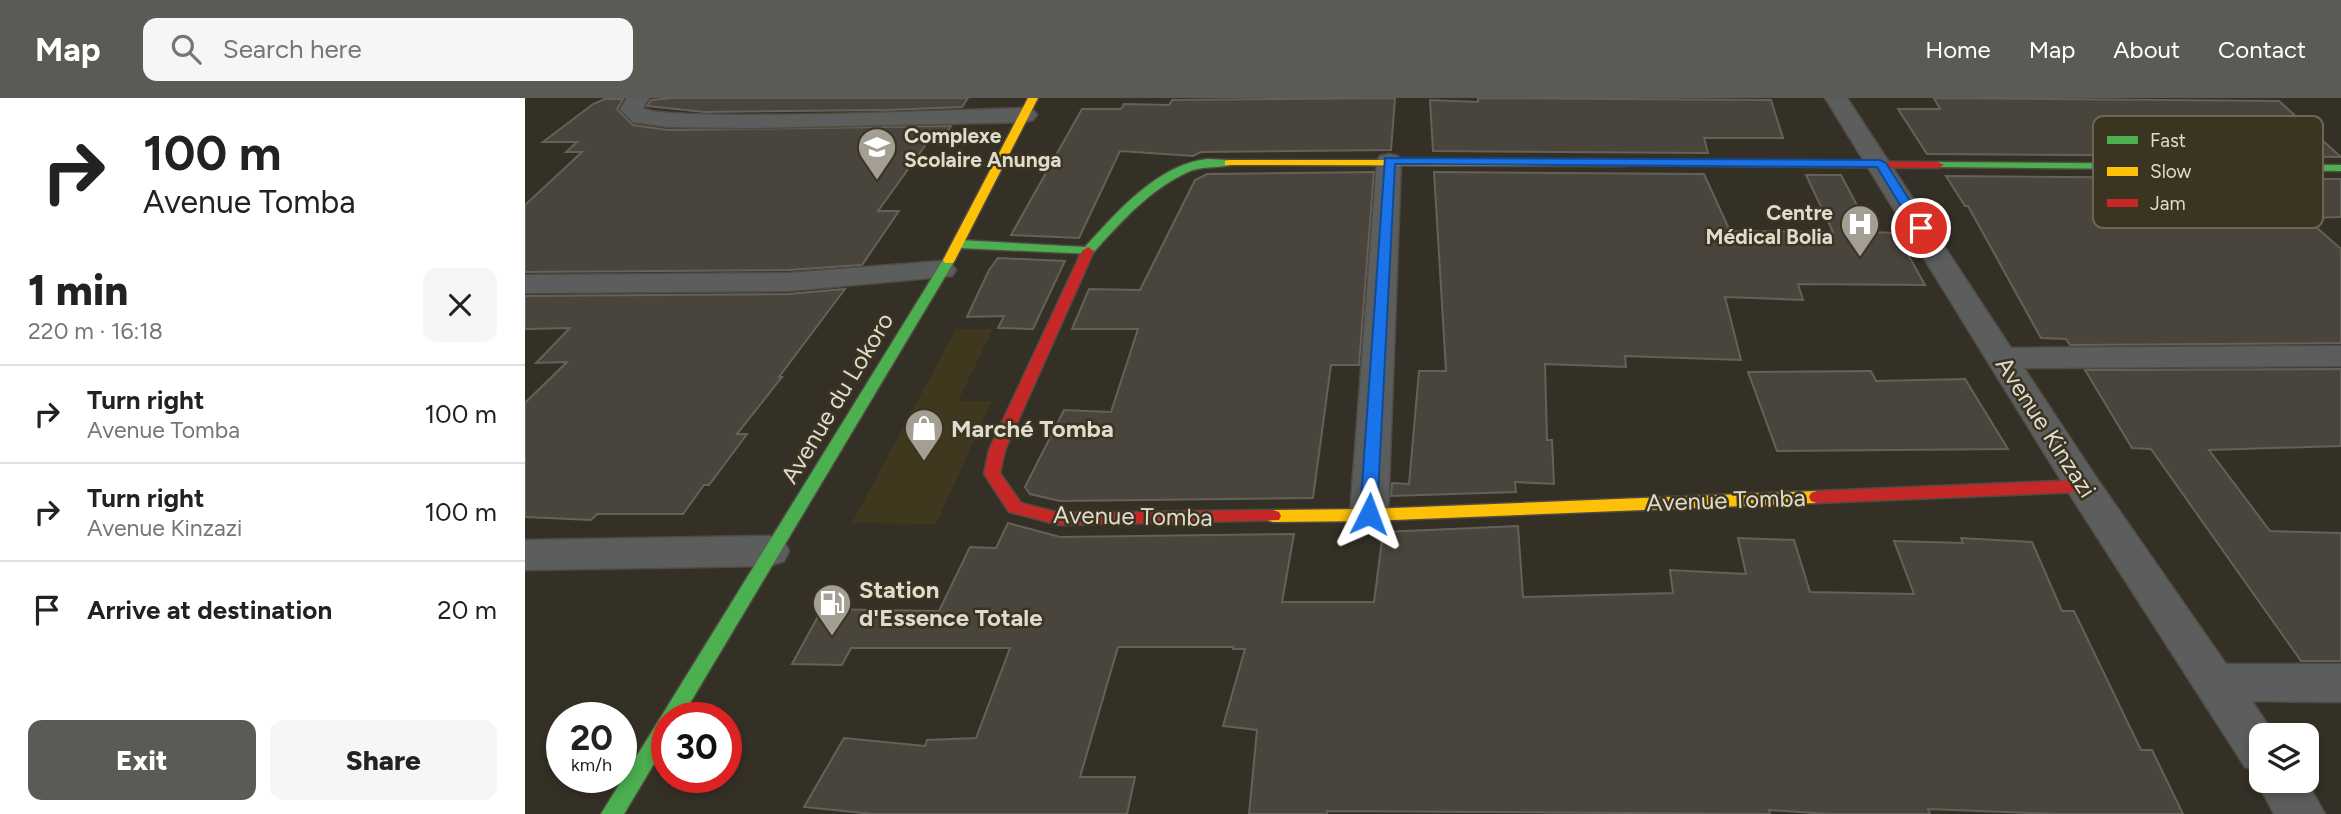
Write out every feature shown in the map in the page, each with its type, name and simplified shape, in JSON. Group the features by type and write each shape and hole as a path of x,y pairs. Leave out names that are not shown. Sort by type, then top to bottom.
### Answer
{"street":[{"path":"638,98 631,109 641,117 668,120 755,121 1029,107"},
{"name":"Avenue Kinzazi","path":"1836,98 1880,163 2083,486 2249,733"},
{"name":"Avenue du Lokoro","path":"680,702 959,244 1029,107"},
{"path":"1369,514 1389,161"},
{"name":"Avenue Tomba","path":"2083,486 1369,514 1060,519 1015,508 992,474 997,450 1088,251 1124,212 1164,181 1201,163 1389,161 2093,165"},
{"name":"Avenue Tomba","path":"2323,168 2341,168"},
{"path":"959,244 1088,251"},
{"path":"525,284 789,282 942,270"},
{"path":"2001,358 2341,356"},
{"path":"525,555 770,551"},
{"path":"2216,682 2341,683"},
{"path":"612,814 651,749"},
{"path":"2288,793 2301,814"}],"shaded area":[{"name":"Marché Tomba","path":"956,329 993,329 958,401 992,401 936,524 852,523"}],"building":[{"path":"968,98 962,107 888,110 704,112 647,106 651,100"},
{"path":"1395,98 1391,150 1201,152 1193,156 1120,151 1079,238 1011,235 1082,109 1121,109 1124,104 1169,105 1172,100"},
{"path":"1478,98 1771,100 1783,138 1704,138 1708,153 1433,151 1430,100 1478,102"},
{"path":"1934,98 2279,101 2296,116 2093,116 2093,155 1927,154 1898,109 1940,109"},
{"path":"605,99 623,99 617,109 633,125 668,130 951,126 941,143 927,143 878,211 899,211 862,265 789,270 525,272 525,205 582,152 566,152 577,142 543,142 593,104"},
{"path":"2323,141 2341,157 2323,157"},
{"path":"1374,172 1359,365 1331,365 1313,498 1060,501 1030,494 1025,487 1064,410 1111,412 1138,329 1072,329 1089,289 1140,290 1195,180 1207,174"},
{"path":"1434,172 1704,174 1730,231 1833,232 1806,175 1841,175 1871,232 1896,233 1925,285 1798,284 1803,300 1725,297 1741,360 1625,356 1626,367 1545,364 1547,440 1552,440 1554,484 1515,482 1516,492 1391,496 1392,483 1409,484 1419,371 1446,371"},
{"path":"1946,176 2093,177 2093,228 2317,228 2341,249 2341,343 2070,345 2066,339 2041,338 1968,206 1965,206"},
{"path":"2323,179 2341,179 2341,217 2323,218"},
{"path":"998,258 1065,261 1033,329 998,328 1004,316 967,317 989,270"},
{"path":"845,289 737,434 747,434 709,485 704,485 683,514 597,514 591,520 525,517 525,403 567,362 536,363 570,328 525,329 525,296 789,294"},
{"path":"2341,369 2341,446 2209,450 2270,531 2341,533 2341,661 2301,661 2151,449 2132,448 2085,370"},
{"path":"1871,371 1876,381 1965,379 2008,449 1777,451 1748,372"},
{"path":"1008,523 1060,537 1294,534 1282,602 1374,602 1383,532 1518,526 1523,597 1673,593 1670,570 1746,574 1738,538 1794,540 1810,592 1914,594 1894,541 1963,543 1961,538 2032,542 2062,611 2074,611 2141,750 2152,750 2183,814 2055,814 1928,809 1930,814 1828,814 1769,810 1770,814 1327,811 1327,814 1249,814 1257,730 1223,726 1245,649 1233,647 1118,647 1080,777 1135,777 1127,814 873,814 804,807 844,738 925,746 927,740 976,738 1010,648 851,648 842,665 792,664 822,609 939,611 970,547 996,548"}],"traffic: fast":[{"path":"959,244 1088,251 1139,200 1170,177 1201,163 1229,163"},
{"path":"1938,165 2093,166"},
{"path":"2323,168 2341,168"},
{"path":"680,702 949,260"},
{"path":"612,814 651,749"}],"traffic: slow":[{"path":"949,260 1033,98"},
{"path":"1229,163 1625,163"},
{"path":"1273,516 1369,515 1817,497"}],"traffic: jam":[{"path":"1625,163 1938,165"},
{"path":"1088,251 997,450 992,474 1015,508 1060,519 1273,516"},
{"path":"1817,497 2083,486"}],"place":[{"name":"Complexe Scolaire Anunga","path":"877,181"},
{"name":"Centre Médical Bolia","path":"1860,258"},
{"name":"Marché Tomba","path":"924,462"},
{"name":"Station d'Essence Totale","path":"832,637"}],"route":[{"path":"1369,514 1389,161 1880,163 1921,228"}]}
